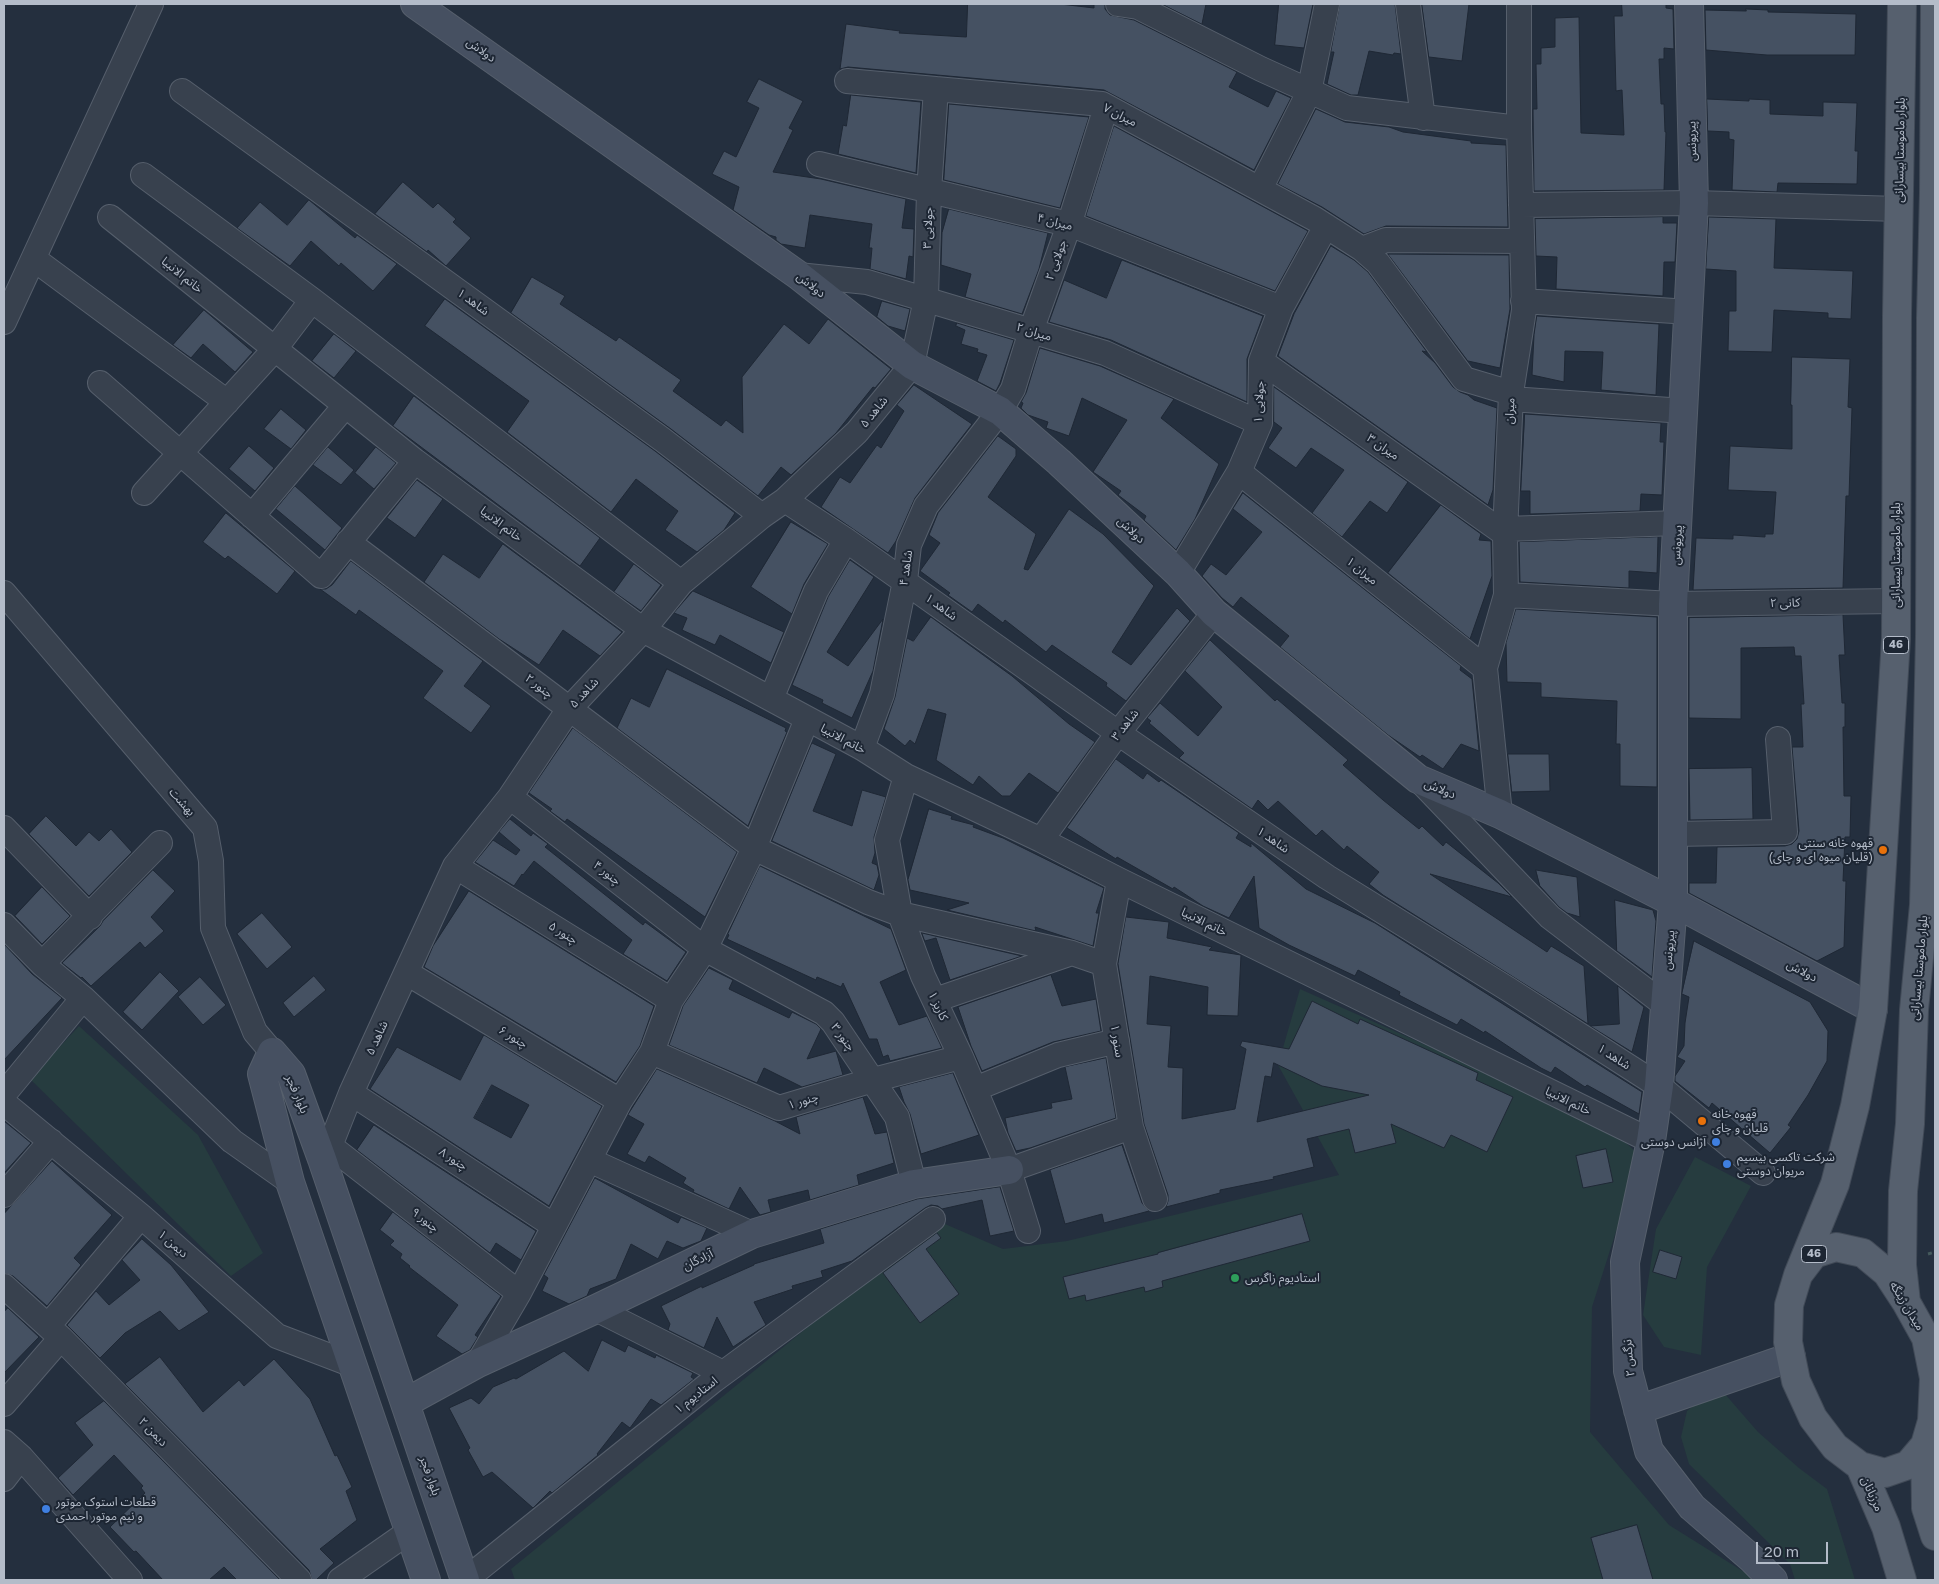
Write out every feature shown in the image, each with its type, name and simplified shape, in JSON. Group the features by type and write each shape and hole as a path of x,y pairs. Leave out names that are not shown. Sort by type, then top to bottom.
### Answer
{"main road":[{"name":"بلوار ماموستا بیسارانی","path":"1798,1275 1835,1184 1855,1106 1873,1009 1896,639 1902,4"},
{"name":"بلوار ماموستا بیسارانی","path":"1906,1302 1902,1265 1903,1191 1910,1124 1914,1010 1924,905 1930,870 1933,608 1931,327 1935,192 1935,4"},
{"name":"میدان ژینگه","path":"1836,1247 1863,1253 1887,1273 1906,1302 1926,1338 1934,1378 1931,1430 1908,1465 1885,1473 1860,1466 1835,1446 1812,1418 1796,1381 1788,1342 1788,1304 1798,1275 1814,1254 1836,1247"},
{"name":"46","path":"1931,1430 1926,1508 1935,1536"},
{"name":"مرزبانان","path":"1860,1466 1886,1527 1902,1580"}],"street":[{"path":"4,322 151,4"},
{"name":"دولاش","path":"415,4 798,275 912,365 1000,411 1059,462 1178,573 1214,613 1418,779 1500,814 1673,902 1873,1009"},
{"path":"1118,4 1138,7 1309,92 1347,108 1519,128"},
{"path":"1260,190 1309,92 1327,4"},
{"path":"1408,4 1423,118"},
{"name":"میران","path":"1500,814 1485,668 1506,595 1505,532 1511,396 1524,310 1519,128 1519,4"},
{"name":"پیریونس","path":"1659,1086 1673,902 1673,604 1694,203 1689,4"},
{"name":"میران ۷","path":"847,82 1102,104 1326,226 1362,249 1378,263 1464,379 1511,396 1684,411"},
{"name":"جولایی ۳","path":"912,365 926,299 929,191 936,89"},
{"name":"شاهد ۱","path":"182,91 663,440 762,516"},
{"name":"جولایی ۲","path":"1000,411 1013,389 1031,331 1069,225 1106,107"},
{"name":"میران ۴","path":"819,164 1069,225 1281,308"},
{"path":"143,176 312,300 681,583"},
{"path":"1521,205 1694,203 1899,209"},
{"name":"خاتم الانبیا","path":"110,217 415,461 643,630 862,748 906,776 1041,840 1650,1141"},
{"name":"جولایی ۱","path":"1178,573 1239,472 1260,423 1261,361 1281,308 1326,226"},
{"path":"1362,249 1386,240 1522,241"},
{"path":"34,259 227,402"},
{"name":"میران ۲","path":"798,275 867,282 1105,353 1260,423"},
{"path":"144,494 274,350 312,300"},
{"path":"1523,301 1689,312"},
{"name":"میران ۳","path":"1261,361 1505,532"},
{"name":"شاهد ۵","path":"326,1158 351,1093 455,866 510,797 569,709 643,630 681,583 762,516 785,500 857,432 912,365"},
{"path":"100,382 321,576 415,461"},
{"path":"252,516 345,406"},
{"name":"شاهد ۴","path":"862,748 882,694 905,581 910,544 926,506 1000,411"},
{"name":"میران ۱","path":"1239,472 1485,668"},
{"name":"شاهد ۱","path":"785,500 905,581 1118,733 1327,877 1508,989 1659,1086 1763,1173"},
{"path":"1505,532 1678,523"},
{"path":"771,699 816,592 846,540"},
{"name":"چنور ۲","path":"348,542 754,848 868,902 900,914 1072,953 1104,964"},
{"name":"بهشت","path":"4,594 205,828 211,861 213,928 255,1032 272,1052"},
{"name":"کانی ۲","path":"1506,595 1673,604 1896,601"},
{"name":"شاهد ۳","path":"1041,840 1118,733 1214,613"},
{"path":"478,1363 519,1293 620,1101 652,1052 671,1000 705,949 754,848 807,719"},
{"path":"1673,834 1784,832 1778,740"},
{"name":"کاریز ۱","path":"906,776 887,840 900,914 923,976 975,1088 1009,1170 1028,1231"},
{"path":"1418,779 1550,916 1665,1005"},
{"name":"چنور ۴","path":"510,797 705,949"},
{"path":"4,828 90,917"},
{"path":"42,964 90,917 160,843"},
{"name":"چنور ۵","path":"455,866 671,1000"},
{"name":"سنور ۱","path":"1119,880 1104,964 1131,1128 1155,1199"},
{"path":"4,925 42,964 83,998 232,1142 290,1182 326,1158"},
{"name":"چنور ۳","path":"705,949 824,1013 833,1022 898,1117 914,1184"},
{"path":"935,1000 1072,953"},
{"name":"چنور ۶","path":"407,972 620,1101"},
{"path":"4,1094 83,998"},
{"path":"975,1088 1058,1055 1116,1041"},
{"name":"بلوار فجر","path":"426,1580 290,1182 262,1074 272,1052 291,1074 326,1158 405,1403 465,1580"},
{"name":"چنور ۱","path":"652,1052 779,1108 873,1080 961,1057"},
{"name":"نرگس ۲","path":"1659,1086 1650,1141 1625,1262 1628,1371 1649,1450 1692,1507 1752,1559 1772,1580"},
{"name":"چنور ۸","path":"351,1093 554,1226"},
{"name":"دیمن ۱","path":"4,1103 141,1216 277,1336 353,1365"},
{"path":"1009,1170 1131,1128"},
{"path":"4,1196 51,1141"},
{"name":"چنور ۹","path":"326,1158 519,1293"},
{"path":"588,1160 752,1234"},
{"name":"آزادگان","path":"405,1403 478,1363 752,1234 914,1184 1009,1170"},
{"path":"4,1404 54,1332 141,1216"},
{"name":"استادیوم ۱","path":"465,1580 723,1373 933,1219"},
{"name":"دیمن ۲","path":"4,1286 54,1332 299,1580"},
{"path":"596,1309 723,1373"},
{"path":"1638,1410 1791,1357"},
{"path":"4,1479 12,1450"},
{"path":"12,1450 130,1580"},
{"path":"340,1580 410,1531"}],"green space":[{"name":"استادیوم زاگرس","path":"1300,989 1608,1126 1640,1156 1592,1307 1590,1432 1669,1525 1757,1580 515,1580 511,1569 938,1221 1003,1249 1067,1241 1339,1175 1278,1065"},
{"path":"79,1026 198,1135 263,1253 231,1276 30,1079"},
{"path":"1695,1157 1751,1186 1707,1267 1701,1355 1664,1347 1643,1315 1656,1229"},
{"path":"1718,1386 1758,1432 1799,1468 1827,1489 1855,1580 1795,1580 1790,1564 1689,1464 1681,1437 1687,1411"}],"building":[{"path":"968,4 1060,4 1094,8 1094,4 1105,4 1105,9 1110,15 1134,20 1237,72 1229,87 1268,107 1276,91 1291,98 1254,170 1104,90 848,67 840,69 846,24 900,31 899,33 966,37"},
{"path":"1162,4 1206,4 1202,24"},
{"path":"1279,4 1313,4 1304,48 1275,45"},
{"path":"1340,4 1395,4 1401,54 1394,53 1393,55 1369,51 1358,95 1351,95 1327,84 1334,52 1331,52"},
{"path":"1422,4 1469,4 1462,61 1429,57"},
{"path":"1622,4 1666,4 1666,8 1673,9 1674,49 1664,48 1664,59 1659,59 1661,104 1664,104 1666,132 1664,190 1534,191 1533,109 1537,109 1536,64 1541,64 1541,48 1555,47 1555,18 1579,17 1581,133 1624,135 1622,90 1616,91 1614,16 1622,16"},
{"path":"1746,9 1768,10 1768,12 1856,14 1855,55 1767,55 1706,50 1705,10 1746,11"},
{"path":"759,79 803,101 789,128 793,130 773,172 821,179 906,199 902,228 914,229 913,257 909,256 906,279 870,269 872,248 869,248 872,224 810,215 805,248 781,244 776,240 776,237 769,235 733,210 739,187 712,174 724,151 736,157 759,108 747,102"},
{"path":"851,95 921,102 916,173 838,154 843,125 846,126"},
{"path":"1707,99 1770,100 1770,114 1823,116 1823,102 1857,103 1855,151 1858,151 1857,184 1778,183 1777,192 1732,190 1734,140 1729,139 1729,132 1708,131"},
{"path":"949,104 1089,117 1060,208 944,180"},
{"path":"1316,109 1345,122 1389,127 1403,132 1471,141 1471,143 1506,145 1508,227 1386,226 1364,234 1322,207 1278,184"},
{"path":"1114,126 1308,231 1275,291 1086,216"},
{"path":"403,182 433,208 438,203 456,219 453,222 471,238 446,266 428,250 427,252 375,214"},
{"path":"309,200 355,238 357,235 397,264 373,291 341,263 339,266 311,241 290,266 237,228 260,202 287,225"},
{"path":"949,209 1048,233 1039,269 1022,314 965,297 971,274 941,265 942,233"},
{"path":"1663,217 1663,223 1677,223 1675,262 1664,262 1663,296 1556,289 1557,257 1536,256 1535,219"},
{"path":"1709,217 1776,219 1774,268 1853,271 1851,319 1828,318 1828,313 1774,310 1772,352 1728,351 1729,311 1736,311 1736,271 1706,269"},
{"path":"1331,246 1354,260 1368,272 1427,352 1422,351 1435,363 1453,387 1474,400 1497,408 1493,490 1488,505 1278,356 1294,314"},
{"path":"1388,254 1509,255 1510,309 1500,368 1468,361"},
{"path":"1122,260 1263,316 1247,359 1247,402 1111,340 1049,322 1064,280 1106,298"},
{"path":"532,277 565,296 560,304 616,341 619,337 681,380 673,391 721,426 726,420 743,433 742,377 784,324 809,344 828,319 891,369 875,388 873,387 836,433 791,475 781,467 758,496 671,429 511,313"},
{"path":"445,299 655,451 735,513 724,530 697,552 665,530 678,511 636,479 611,512 507,432 529,401 425,326"},
{"path":"882,301 910,309 905,331 888,326 877,317"},
{"path":"204,310 253,352 235,372 203,344 191,358 173,345"},
{"path":"1537,316 1659,324 1656,395 1601,390 1603,352 1565,351 1564,382 1532,375"},
{"path":"957,323 1014,340 996,391 977,381 987,355 977,352 978,349 961,344 965,330 956,326"},
{"path":"334,334 356,351 334,378 312,361"},
{"path":"1040,348 1100,366 1174,399 1161,418 1219,464 1195,519 1176,550 1144,520 1146,516 1118,495 1121,491 1093,472 1127,420 1082,398 1069,436 1046,428 1048,422 1028,415 1021,408 1023,403 1021,402 1026,393"},
{"path":"1792,357 1850,359 1848,407 1852,408 1849,496 1846,496 1843,588 1693,590 1696,538 1733,539 1733,535 1765,537 1765,534 1773,534 1776,492 1728,490 1730,446 1792,449"},
{"path":"914,385 972,424 915,498 896,541 888,553 821,507 840,477 850,483 877,445 881,448 904,411 897,405"},
{"path":"1274,387 1408,482 1387,513 1370,501 1342,537 1312,513 1344,470 1311,448 1296,468 1268,448 1282,428 1274,422"},
{"path":"414,396 600,538 580,566 393,426"},
{"path":"281,409 306,430 291,449 264,429"},
{"path":"1525,414 1661,423 1660,442 1664,442 1662,495 1641,494 1640,511 1530,514 1530,491 1521,491"},
{"path":"998,436 1016,449 1016,456 988,497 1036,534 1024,569 1028,570 1069,509 1103,534 1154,586 1112,652 1131,665 1177,608 1190,621 1126,701 1106,686 1107,683 1052,645 1046,652 1005,620 1003,623 978,604 972,612 948,595 950,593 920,571 940,543 929,535 938,513"},
{"path":"249,446 274,468 255,491 229,469"},
{"path":"328,447 354,470 341,485 313,465"},
{"path":"376,447 396,463 374,489 355,473"},
{"path":"417,480 443,499 415,538 387,518"},
{"path":"295,486 342,528 325,550 276,509"},
{"path":"1243,493 1461,666 1460,670 1472,679 1479,751 1461,744 1443,769 1422,755 1420,757 1388,735 1280,647 1289,636 1241,597 1233,607 1222,598 1202,576 1211,564 1226,575 1262,532 1233,509"},
{"path":"1441,505 1481,534 1479,540 1491,541 1492,576 1470,639 1388,573"},
{"path":"226,513 295,571 277,594 228,556 225,559 203,542"},
{"path":"791,522 828,544 804,584 792,614 751,587"},
{"path":"1658,537 1657,573 1629,571 1629,588 1520,582 1519,542"},
{"path":"503,544 622,632 600,656 563,630 539,665 499,639 424,582 443,554 479,578"},
{"path":"850,560 874,577 827,652 848,666 883,619 873,671 852,718 822,703 823,700 792,685 828,597"},
{"path":"351,561 483,661 464,686 491,706 471,733 423,698 443,671 359,610 356,615 320,589 326,589 332,585"},
{"path":"634,564 661,585 641,611 614,592"},
{"path":"693,591 784,632 771,663 720,635 715,645 682,630 687,618 674,613"},
{"path":"1516,609 1657,617 1657,787 1620,786 1620,744 1616,744 1617,701 1541,697 1541,683 1507,682 1506,643"},
{"path":"1843,615 1845,655 1839,655 1842,703 1845,703 1845,727 1843,727 1844,796 1851,796 1850,837 1845,837 1843,881 1846,881 1844,947 1817,961 1689,893 1689,883 1716,883 1717,847 1785,846 1792,844 1797,839 1799,831 1792,747 1803,747 1801,704 1804,704 1801,656 1795,656 1794,647 1741,648 1741,719 1689,718 1689,618"},
{"path":"931,617 1012,676 1069,724 1095,742 1058,793 1029,773 1010,796 1002,796 979,776 973,785 936,760 946,714 928,709 915,744 910,740 905,746 884,729 895,697 907,638 913,641"},
{"path":"1210,640 1275,701 1277,699 1348,760 1343,765 1383,800 1419,829 1422,826 1443,846 1446,842 1498,883 1512,897 1430,874 1547,952 1551,946 1584,966 1588,1024 1383,895 1369,884 1379,872 1347,846 1344,850 1322,830 1316,836 1278,801 1268,810 1258,800 1252,809 1179,758 1184,753 1149,723 1151,721 1147,718 1160,703 1198,736 1222,707 1185,671"},
{"path":"667,669 786,728 785,731 787,732 748,826 617,728 631,698 649,707"},
{"path":"573,728 737,852 705,917 567,819 565,822 550,811 552,809 529,793"},
{"path":"812,743 836,754 813,811 852,826 862,790 886,797 874,837 875,853 872,863 877,865 879,875 874,890 772,841"},
{"path":"1508,754 1549,754 1550,791 1512,792"},
{"path":"1116,759 1143,779 1147,773 1159,782 1161,780 1239,833 1236,838 1251,847 1251,843 1306,889 1375,923 1642,1092 1639,1114 1587,1085 1585,1087 1555,1067 1551,1073 1541,1068 1485,1031 1484,1033 1461,1019 1457,1025 1399,995 1400,992 1358,970 1355,976 1289,945 1259,928 1254,876 1229,918 1203,906 1174,887 1173,889 1117,857 1116,859 1067,828"},
{"path":"1752,768 1753,819 1690,820 1689,769"},
{"path":"929,809 952,816 951,819 974,825 973,827 1003,838 1104,888 1096,913 1099,913 1093,946 1035,927 1036,931 947,910 969,903 910,890 908,880"},
{"path":"46,816 76,846 89,832 99,841 111,829 132,852 89,896 29,834"},
{"path":"510,819 531,836 533,833 548,844 545,847 643,925 645,922 686,952 667,981 623,954 632,940 534,861 514,886 475,862 493,840 516,855 520,850 499,832"},
{"path":"760,866 891,929 906,970 880,982 899,1025 927,1016 942,1048 890,1061 888,1055 883,1057 877,1039 869,1039 843,983 841,987 817,977 816,980 727,939"},
{"path":"153,870 175,891 151,917 164,931 145,948 140,942 91,986 62,963"},
{"path":"1536,870 1577,877 1580,917 1567,913 1559,907 1540,886"},
{"path":"42,887 70,916 42,944 15,916"},
{"path":"469,891 654,1006 640,1046 616,1082 424,967 433,946"},
{"path":"1615,900 1653,910 1656,921 1652,977 1617,951"},
{"path":"262,913 292,947 267,969 237,934"},
{"path":"1126,917 1169,922 1167,938 1212,947 1209,950 1241,955 1238,1016 1207,1015 1208,987 1150,976 1147,1024 1171,1026 1168,1067 1183,1068 1182,1119 1235,1109 1246,1049 1240,1046 1242,1041 1289,1049 1312,1001 1358,1024 1360,1019 1478,1073 1476,1080 1513,1097 1487,1152 1451,1135 1444,1148 1391,1124 1396,1143 1355,1153 1349,1129 1307,1139 1314,1167 1273,1177 1274,1179 1220,1190 1220,1193 1166,1207 1168,1195 1144,1124 1118,964","holes":["1274,1063 1322,1086 1369,1095 1257,1122 1265,1076 1271,1077"]},
{"path":"922,933 1022,956 950,980 936,938 925,941"},
{"path":"1694,941 1810,1002 1828,1031 1827,1061 1788,1125 1791,1127 1770,1153 1712,1103 1709,1108 1675,1081 1675,1076 1685,1061 1677,1057 1684,1046 1689,997 1682,994"},
{"path":"4,944 32,974 62,998 4,1060"},
{"path":"709,968 733,980 729,989 789,1018 792,1012 816,1024 821,1029 807,1059 836,1051 843,1075 802,1087 764,1068 757,1083 669,1045 683,1006"},
{"path":"160,972 179,991 142,1030 123,1012"},
{"path":"1051,975 1062,1006 1096,999 1101,1031 1053,1042 982,1071 971,1046 958,1007"},
{"path":"314,976 326,990 294,1017 283,1003"},
{"path":"200,977 226,1005 203,1025 178,997"},
{"path":"1618,986 1644,1007 1632,1052 1590,1026 1619,1024"},
{"path":"484,1035 602,1106 549,1206 370,1089 397,1047 460,1080","holes":["492,1085 529,1105 511,1138 474,1118"]},
{"path":"1106,1058 1116,1118 1030,1148 1016,1151 1008,1133 1005,1118 1052,1108 1051,1103 1072,1099 1065,1067"},
{"path":"657,1069 800,1134 796,1117 863,1097 875,1134 887,1132 894,1163 857,1175 859,1185 810,1200 808,1190 768,1200 771,1212 760,1215 740,1187 729,1209 693,1192 694,1190 683,1183 686,1178 649,1156 645,1163 627,1154 644,1124 628,1115"},
{"path":"953,1073 979,1135 921,1154 910,1114 899,1087"},
{"path":"4,1121 31,1143 5,1172 4,1171"},
{"path":"374,1125 536,1231 521,1260 496,1243 490,1253 357,1150"},
{"path":"1122,1145 1142,1203 1149,1211 1104,1223 1102,1214 1065,1224 1050,1170"},
{"path":"1606,1149 1613,1182 1583,1188 1576,1156"},
{"path":"52,1161 112,1215 74,1258 81,1265 47,1306 13,1276 4,1273 4,1214"},
{"path":"595,1178 678,1223 681,1217 707,1228 701,1241 683,1248 667,1241 658,1259 631,1244 616,1279 590,1289 587,1296 569,1304 542,1291 548,1278 544,1275"},
{"path":"1000,1187 1014,1231 990,1236 982,1200 942,1209 931,1205 852,1261 821,1271 823,1277 792,1286 793,1289 754,1302 766,1325 733,1347 717,1317 704,1348 668,1330 670,1324 661,1306 754,1264 824,1243 820,1229 917,1199"},
{"path":"393,1212 501,1296 475,1335 478,1337 470,1350 462,1354 436,1336 458,1305 409,1267 400,1258 402,1254 390,1245 394,1241 380,1230"},
{"path":"1302,1214 1310,1241 1162,1281 1163,1287 1145,1292 1144,1287 1086,1301 1085,1295 1069,1299 1063,1277 1158,1254"},
{"path":"937,1233 941,1238 926,1249 959,1294 920,1323 883,1273"},
{"path":"142,1239 171,1265 209,1312 179,1331 160,1311 125,1333 100,1358 67,1325 96,1291 109,1305 140,1280 122,1260"},
{"path":"1660,1250 1682,1257 1676,1279 1653,1272"},
{"path":"8,1308 39,1337 4,1373 4,1312"},
{"path":"602,1340 625,1352 628,1345 655,1358 656,1355 693,1373 691,1377 694,1379 661,1405 651,1399 630,1428 622,1422 598,1455 552,1493 550,1491 533,1508 492,1472 483,1477 468,1450 470,1448 449,1408 471,1398 479,1404 493,1387 514,1378 516,1379 564,1351 588,1371"},
{"path":"160,1357 203,1412 239,1380 244,1386 274,1359 310,1399 335,1456 337,1455 352,1487 346,1491 357,1520 320,1549 334,1563 316,1580 312,1580 309,1570 125,1384"},
{"path":"104,1401 280,1580 237,1580 224,1567 209,1580 163,1580 110,1527 145,1493 141,1488 143,1486 114,1455 73,1495 58,1478 93,1445 75,1423"},
{"path":"1637,1525 1653,1580 1603,1580 1591,1538"}],"place":[{"name":"قهوه خانه سنتی (قلیان میوه ای و چای)","path":"1883,850"},
{"name":"قهوه خانه قلیان و چای","path":"1702,1121"},
{"name":"آژانس دوستی","path":"1716,1142"},
{"name":"شرکت تاکسی بیسیم مریوان دوستی","path":"1727,1164"},
{"name":"استادیوم زاگرس","path":"1235,1278"},
{"name":"قطعات استوک موتور و نیم موتور احمدی","path":"46,1509"}]}
